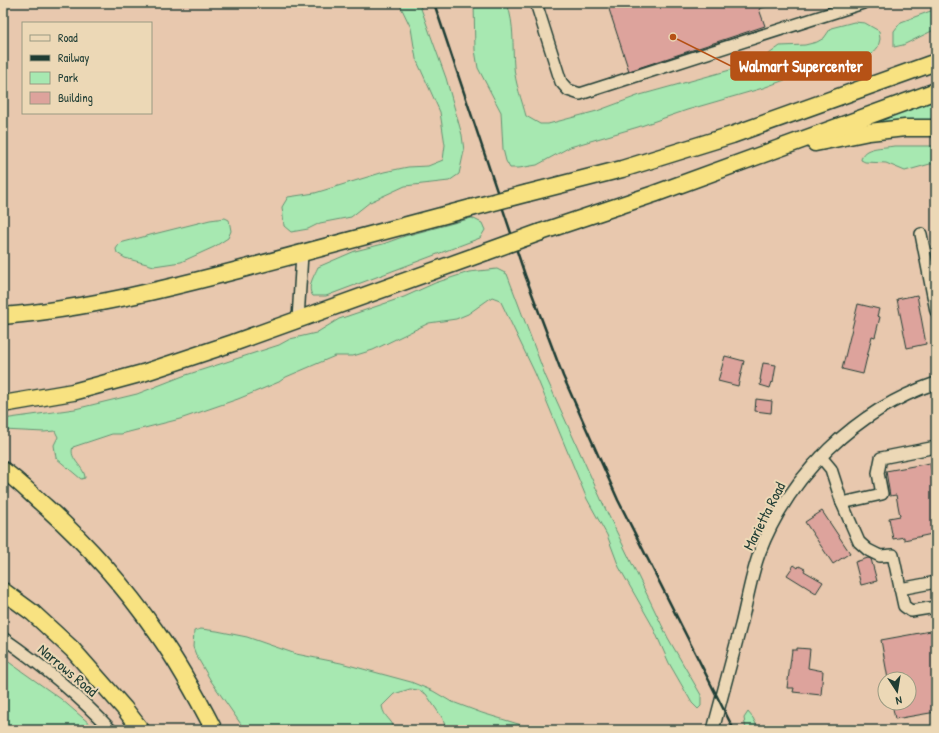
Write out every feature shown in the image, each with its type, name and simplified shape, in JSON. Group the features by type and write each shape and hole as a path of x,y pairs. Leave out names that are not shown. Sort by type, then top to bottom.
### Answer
{"highway":[{"path":"892,77 936,55"},
{"path":"3,316 87,305 134,296 302,254 622,169 732,135 936,62"},
{"path":"3,404 73,392 113,382 184,360 541,232 654,194 936,91"},
{"path":"771,152 869,132 905,128 936,128"},
{"path":"3,470 68,527 103,564 131,597 158,633 186,679 214,730"},
{"path":"3,591 33,613 72,649 124,708 141,730"}],"street":[{"path":"536,3 561,82 568,90 580,94 863,3"},
{"path":"921,234 936,310"},
{"path":"298,319 302,254"},
{"name":"Marietta Road","path":"713,730 759,555 782,507 800,481 821,457 856,424 877,410 915,390 936,382"},
{"path":"842,503 882,494 878,473 881,458 936,447"},
{"path":"821,457 831,469 842,503 859,542 868,550 880,556 893,555 904,606 911,611 936,607"},
{"path":"900,588 936,582"},
{"name":"Narrows Road","path":"3,638 59,679 111,730"}],"green space":[{"path":"399,3 419,3 446,78 462,135 464,151 459,174 449,181 405,186 370,202 351,217 320,223 308,229 291,232 284,226 282,207 288,197 315,193 384,172 408,167 428,166 443,160 445,145 440,112 416,59 411,28"},
{"path":"474,3 507,3 510,12 513,35 514,67 519,92 526,116 540,124 548,124 597,111 640,95 741,67 765,57 780,46 805,45 817,42 824,38 831,28 854,22 865,23 879,31 880,39 878,47 872,54 857,62 801,74 763,88 570,147 537,165 510,168 506,161 503,149 501,112 478,68 475,50"},
{"path":"936,9 936,29 903,45 894,47 894,31 901,22"},
{"path":"936,99 936,119 865,125"},
{"path":"894,146 936,146 936,164 930,164 905,171 886,163 865,162 861,160 862,155 869,150"},
{"path":"225,218 229,220 231,231 228,238 214,247 181,262 154,266 125,258 117,253 116,249 120,243 210,220"},
{"path":"472,218 482,223 485,230 480,238 326,296 313,296 311,293 311,282 318,267 355,251"},
{"path":"497,269 507,274 545,375 605,508 668,638 701,695 701,706 698,709 692,703 669,663 652,625 619,567 607,535 587,499 535,373 500,300 492,297 468,314 456,319 429,323 373,350 353,356 335,356 238,399 180,419 121,434 112,434 73,447 73,455 85,478 81,479 56,458 54,445 58,437 55,431 44,432 3,430 3,419 75,409 137,394 183,376 279,345 290,339 316,333 339,319 404,297 435,283 469,272"},
{"path":"201,629 247,637 296,654 341,663 411,682 433,691 450,701 482,713 538,730 446,730 443,719 426,694 419,690 410,689 394,694 382,706 385,714 392,723 394,730 245,730 211,681 196,655 193,647 194,631"},
{"path":"3,658 61,699 97,730 3,730"},
{"path":"748,712 759,730 746,730 744,718"}],"building":[{"path":"607,3 773,4 759,9 765,26 629,71"},
{"path":"917,295 926,344 907,348 897,299"},
{"path":"858,304 879,309 877,316 880,317 875,337 872,336 863,374 842,369"},
{"path":"725,356 744,361 738,386 718,381"},
{"path":"763,363 776,365 773,383 772,382 770,388 760,385"},
{"path":"756,399 772,401 771,413 755,411"},
{"path":"930,463 936,493 936,530 932,531 932,534 904,540 904,537 893,539 889,518 900,516 896,495 890,496 886,471"},
{"path":"822,511 850,553 833,564 805,522"},
{"path":"868,558 871,559 877,581 861,585 855,562"},
{"path":"794,565 798,568 799,566 805,569 804,571 823,582 816,593 787,575"},
{"path":"936,630 936,712 895,719 894,711 917,711 917,671 887,671 881,640"},
{"path":"797,648 810,649 808,668 823,671 821,695 793,692 794,688 787,688 792,650 797,650"}],"railway":[{"path":"434,3 525,275 563,376 618,500 734,730"}],"place":[{"name":"Walmart Supercenter","path":"673,37"}]}
